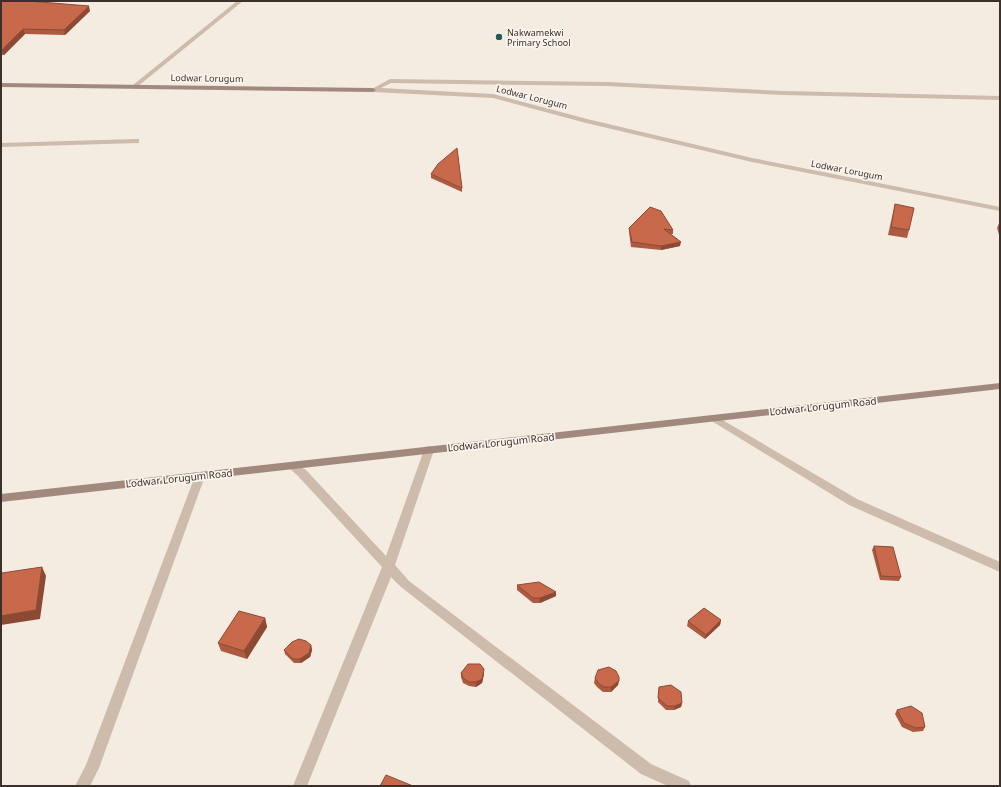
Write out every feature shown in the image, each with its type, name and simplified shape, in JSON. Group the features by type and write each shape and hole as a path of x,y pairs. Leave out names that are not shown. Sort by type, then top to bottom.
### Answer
{"main road":[{"name":"Lodwar Lorugum","path":"1,85 373,90"},
{"name":"Lodwar Lorugum Road","path":"1,498 1000,386"}],"street":[{"path":"135,86 240,1"},
{"path":"373,90 390,81 398,81 606,84 783,94 1000,98"},
{"name":"Lodwar Lorugum","path":"373,90 493,96 586,121 752,160 1000,209"},
{"path":"1,145 136,140"},
{"path":"714,418 853,502 1000,567"},
{"path":"300,786 388,566 429,450"},
{"path":"292,466 302,473 405,584 646,769 684,786"},
{"path":"82,786 92,768 200,476"}],"building":[{"path":"1,1 28,1 89,6 64,30 23,29 1,50"},
{"path":"457,148 462,188 431,174 438,164"},
{"path":"895,204 914,208 909,230 891,227"},
{"path":"650,207 661,211 673,230 664,229 681,242 661,246 632,242 629,228"},
{"path":"874,546 893,547 901,577 881,576"},
{"path":"42,567 36,610 1,616 2,573"},
{"path":"539,582 556,592 540,598 533,598 517,585"},
{"path":"704,608 721,620 706,635 688,621"},
{"path":"239,611 265,618 244,651 218,643"},
{"path":"299,639 306,641 311,645 309,653 300,659 293,659 284,650 292,642"},
{"path":"468,664 480,664 484,669 482,679 476,682 469,682 463,678 461,673"},
{"path":"609,667 616,671 619,681 611,687 604,687 598,683 595,678 598,670"},
{"path":"671,685 681,692 682,703 675,706 667,706 658,698 659,687"},
{"path":"911,706 922,713 925,727 916,728 904,723 897,710"},
{"path":"386,775 413,786 380,786"}],"place":[{"name":"Nakwamekwi Primary School","path":"499,37"}]}
